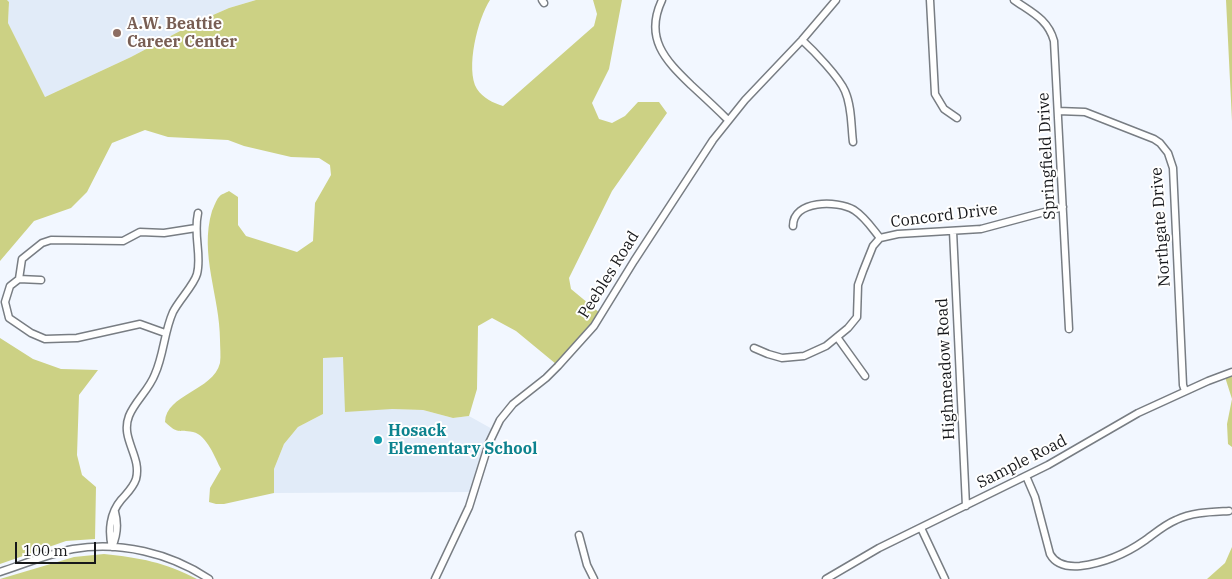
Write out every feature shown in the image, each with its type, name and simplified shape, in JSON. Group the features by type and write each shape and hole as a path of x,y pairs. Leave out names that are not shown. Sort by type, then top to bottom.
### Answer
{"street":[{"path":"662,0 656,16 655,26 662,53 676,70 728,120"},
{"name":"Peebles Road","path":"435,579 469,507 489,442 500,420 513,404 552,372 594,326 701,156 728,120 836,0"},
{"path":"930,0 935,94 944,109 957,118"},
{"name":"Springfield Drive","path":"1014,0 1038,16 1053,35 1069,329"},
{"path":"802,40 832,73 846,92 853,142"},
{"name":"Northgate Drive","path":"1058,112 1080,111 1096,116 1154,139 1160,143 1168,154 1173,168 1183,385 1185,391"},
{"path":"793,226 794,218 802,210 822,203 834,203 847,206 859,213 880,238"},
{"name":"Concord Drive","path":"754,348 775,357 796,357 813,353 852,324 858,317 859,280 869,252 880,238 898,234 990,227 1063,207"},
{"path":"112,547 116,538 117,519 115,512 120,502 132,488 137,470 127,436 129,417 155,375 173,312 198,272 199,259 196,228 198,213"},
{"path":"19,279 22,259 42,243 51,240 123,241 140,232 164,233 196,228"},
{"name":"Highmeadow Road","path":"953,231 966,506"},
{"path":"41,280 19,279 10,286 4,302 9,318 31,333 45,339 77,338 140,324 166,333"},
{"path":"837,337 866,376"},
{"name":"Sample Road","path":"826,579 879,548 1068,454 1138,414 1185,391 1232,372"},
{"path":"1026,476 1035,497 1050,554 1055,560 1066,566 1086,565 1116,558 1169,523 1186,516 1229,511"},
{"path":"921,528 945,579"},
{"path":"579,535 587,565 594,579"},
{"path":"0,572 58,553 85,548 112,547 166,557 209,579"}],"shaded area":[{"path":"7,0 256,0 229,8 197,22 131,57 45,97 8,23 9,2"},
{"path":"343,357 392,409 423,410 453,418 469,416 494,430 474,492 274,493 274,469 284,444 298,427 323,414 323,358"}],"green space":[{"path":"0,0 7,0 9,2 8,23 45,97 131,57 197,22 229,8 256,0 490,0 477,31 472,69 477,89 482,95 492,102 503,106 594,26 597,14 593,0 622,0 609,69 592,103 599,119 612,123 625,116 638,102 659,102 667,113 612,191 569,278 571,289 600,313 556,364 516,331 492,318 478,326 477,389 469,416 453,418 423,410 392,409 345,412 343,357 323,358 323,414 298,427 284,444 274,469 274,493 224,504 209,502 210,488 221,469 213,453 198,434 178,431 165,422 167,413 173,405 209,380 216,372 220,363 219,324 208,243 212,211 220,196 229,191 238,197 238,225 246,236 297,252 313,241 315,203 331,175 330,165 319,158 291,157 244,146 228,140 168,137 145,130 112,143 87,192 71,208 34,221 0,261"},
{"path":"1226,0 1232,0 1232,121"},
{"path":"0,338 33,359 61,369 98,370 79,395 77,455 82,475 96,487 95,539 66,541 0,564"},
{"path":"1232,375 1232,399 1225,377"},
{"path":"1232,399 1232,447 1228,444 1227,424"},
{"path":"1232,547 1232,579 1207,579 1225,563"},
{"path":"104,554 152,562 174,568 197,579 0,579 74,557"}],"place":[{"name":"A.W. Beattie Career Center","path":"117,33"},
{"name":"Hosack Elementary School","path":"378,440"}]}
